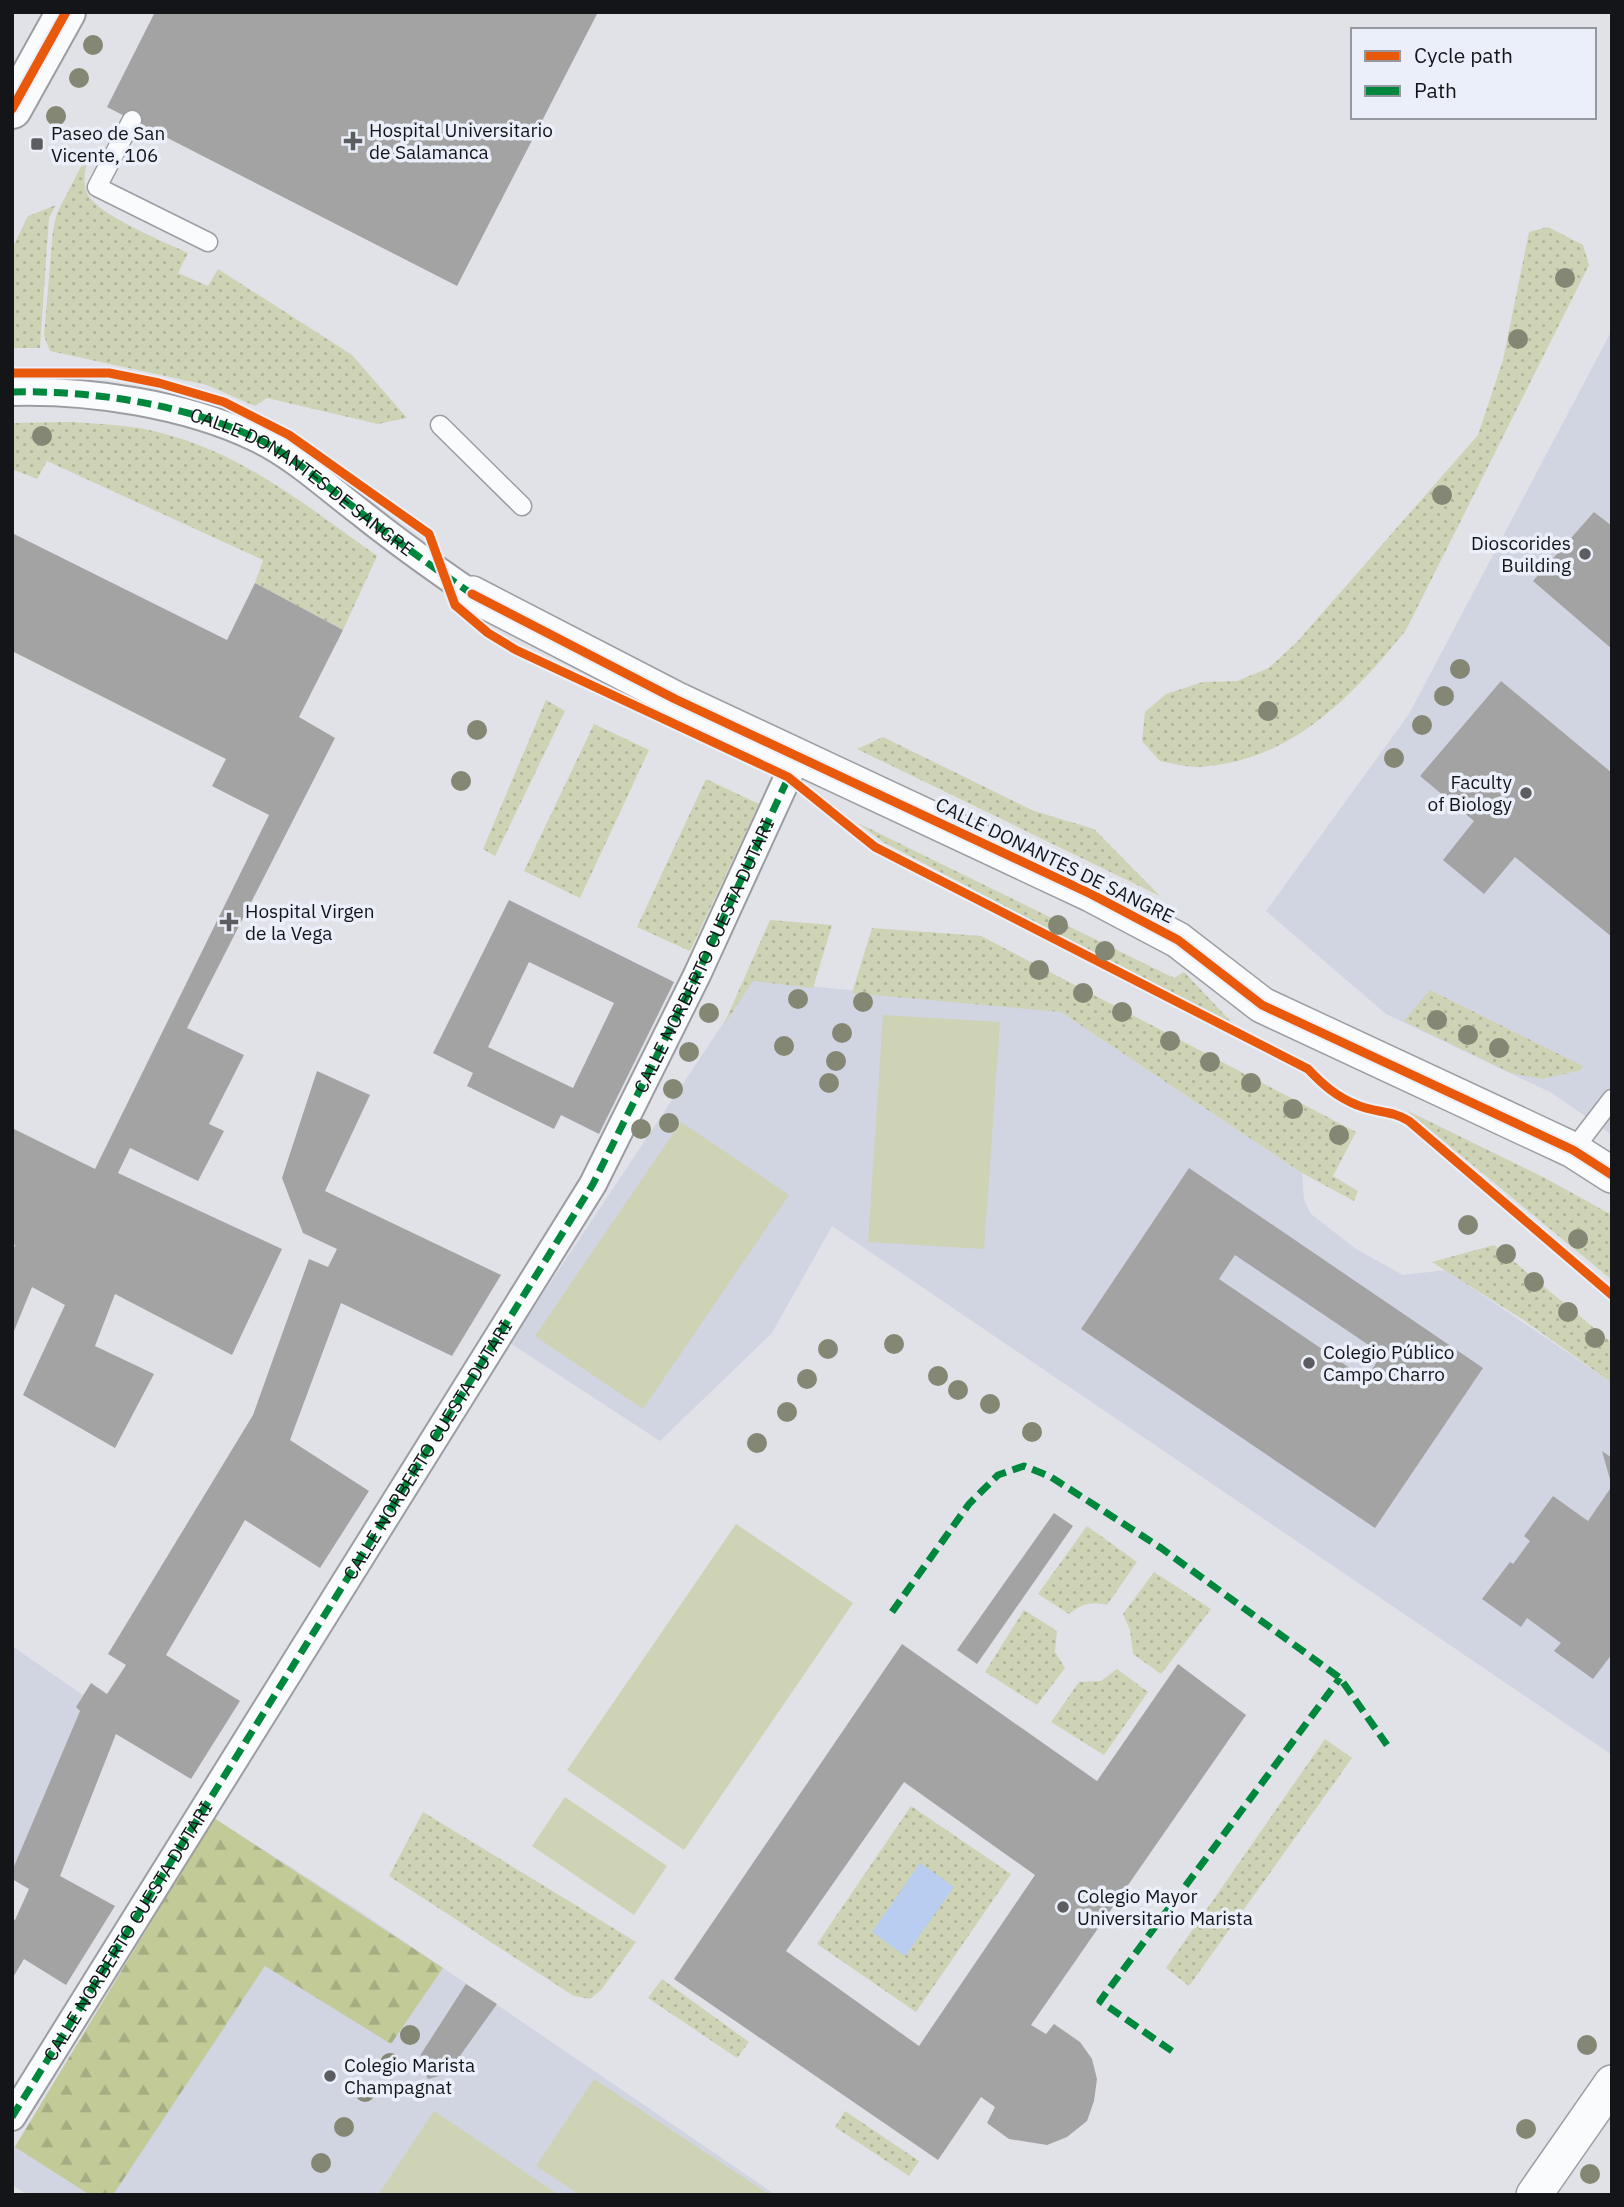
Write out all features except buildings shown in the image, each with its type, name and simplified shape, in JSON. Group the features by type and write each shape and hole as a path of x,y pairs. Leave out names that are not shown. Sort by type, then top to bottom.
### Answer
{"highway":[{"path":"12,108 66,12"}],"street":[{"name":"CALLE DONANTES DE SANGRE","path":"12,392 82,393 192,414 256,438 299,464 405,548 472,594 797,757 1091,894 1178,940 1262,1005 1573,1150 1612,1175"},
{"name":"CALLE NORBERTO CUESTA DUTARI","path":"12,2117 593,1184 697,975 797,757"},
{"path":"1534,2195 1612,2083"}],"lane":[{"path":"132,120 97,187 208,242"},
{"path":"440,425 522,506"},
{"path":"1573,1150 1612,1099"}],"shaded area":[{"path":"1612,330 1612,1135 1552,1093 1386,1014 1266,911 1409,714"},
{"name":"Colegio Público Campo Charro","path":"752,980 1061,1012 1302,1173 1304,1200 1311,1214 1356,1249 1403,1275 1446,1270 1612,1383 1612,1755 832,1226 772,1333 660,1441 510,1343"},
{"path":"12,1646 83,1695 76,1707 80,1711 12,1871"},
{"name":"Colegio Marista Champagnat","path":"214,1818 364,1914 776,2195 28,2195 12,2185 12,2151"}],"green space":[{"path":"89,151 84,180 91,199 115,218 188,253 178,273 208,286 218,269 352,355 407,418 378,424 267,398 255,406 207,385 50,351 44,336 53,230 57,213"},
{"path":"56,205 49,218 40,348 12,348 12,249 28,216"},
{"path":"1548,227 1583,245 1589,265 1406,630 1341,702 1290,740 1230,763 1197,767 1160,761 1142,741 1145,712 1166,694 1203,682 1237,681 1269,668 1297,642 1478,435 1503,360 1529,232"},
{"path":"12,423 118,425 154,431 223,455 302,502 377,556 343,630 255,583 263,560 47,461 37,479 12,469"},
{"path":"546,700 565,711 495,856 483,849"},
{"path":"594,724 649,750 580,898 524,871"},
{"path":"883,737 1034,811 1094,829 1160,896 857,749"},
{"path":"706,779 759,804 690,951 637,927"},
{"path":"858,823 1174,978 1184,972 1237,1028 883,842"},
{"path":"770,920 832,925 813,988 753,981 723,1026"},
{"path":"872,928 981,936 1356,1132 1333,1176 1358,1191 1354,1201 1302,1173 1061,1012 852,993"},
{"path":"1430,990 1583,1066 1581,1070 1542,1079 1511,1073 1404,1021"},
{"path":"883,1015 1000,1022 984,1249 868,1242"},
{"path":"1406,1110 1545,1178 1612,1215 1612,1280"},
{"path":"681,1122 789,1195 643,1409 535,1336"},
{"path":"1494,1245 1612,1343 1612,1383 1525,1321 1432,1262"},
{"path":"736,1524 853,1603 684,1850 567,1770"},
{"path":"1087,1526 1137,1562 1107,1605 1087,1604 1069,1614 1038,1594"},
{"path":"1154,1572 1211,1609 1161,1674 1133,1654 1130,1630 1123,1614"},
{"path":"1024,1610 1057,1631 1055,1652 1065,1668 1037,1705 985,1672"},
{"path":"1117,1669 1148,1692 1104,1755 1051,1722 1079,1682 1101,1681"},
{"path":"1325,1739 1352,1758 1189,1986 1166,1968"},
{"path":"565,1797 667,1866 634,1915 532,1846"},
{"path":"911,1806 1011,1874 916,2012 817,1944"},
{"path":"423,1812 636,1942 601,1990 590,1999 574,1996 389,1876"},
{"path":"214,1818 443,1968 391,2044 265,1966 113,2195 90,2195 15,2147"},
{"path":"662,1979 749,2042 737,2058 648,1998"},
{"path":"594,2079 770,2195 580,2195 536,2166"},
{"path":"434,2111 559,2195 378,2195"},
{"path":"845,2111 919,2161 909,2176 835,2127"}],"water":[{"path":"920,1863 954,1887 905,1956 872,1932"}],"marked path":[{"path":"12,392 73,394 137,402 199,416 256,438 297,463 401,544 472,594"},
{"path":"12,2117 593,1184 697,975 790,774"},
{"path":"892,1612 969,1504 998,1475 1024,1466 1051,1477 1161,1548 1340,1678 1387,1745"},
{"path":"1172,2051 1100,2001 1340,1678"}],"cycle path":[{"path":"12,109 66,12"},
{"path":"12,373 109,373 159,383 224,402 289,435 429,534 455,605 488,633 516,650 788,777 875,847 1308,1069 1331,1090 1350,1102 1409,1121 1612,1295"},
{"path":"472,594 675,699 1091,894 1178,940 1262,1005 1573,1150 1612,1175"}],"place":[{"name":"Hospital Universitario de Salamanca","path":"353,141"},
{"name":"Paseo de San Vicente, 106","path":"37,144"},
{"name":"Dioscorides Building","path":"1585,554"},
{"name":"Faculty of Biology","path":"1526,793"},
{"name":"Hospital Virgen de la Vega","path":"229,922"},
{"name":"Colegio Público Campo Charro","path":"1309,1363"},
{"name":"Colegio Mayor Universitario Marista","path":"1063,1907"},
{"name":"Colegio Marista Champagnat","path":"330,2076"}]}
